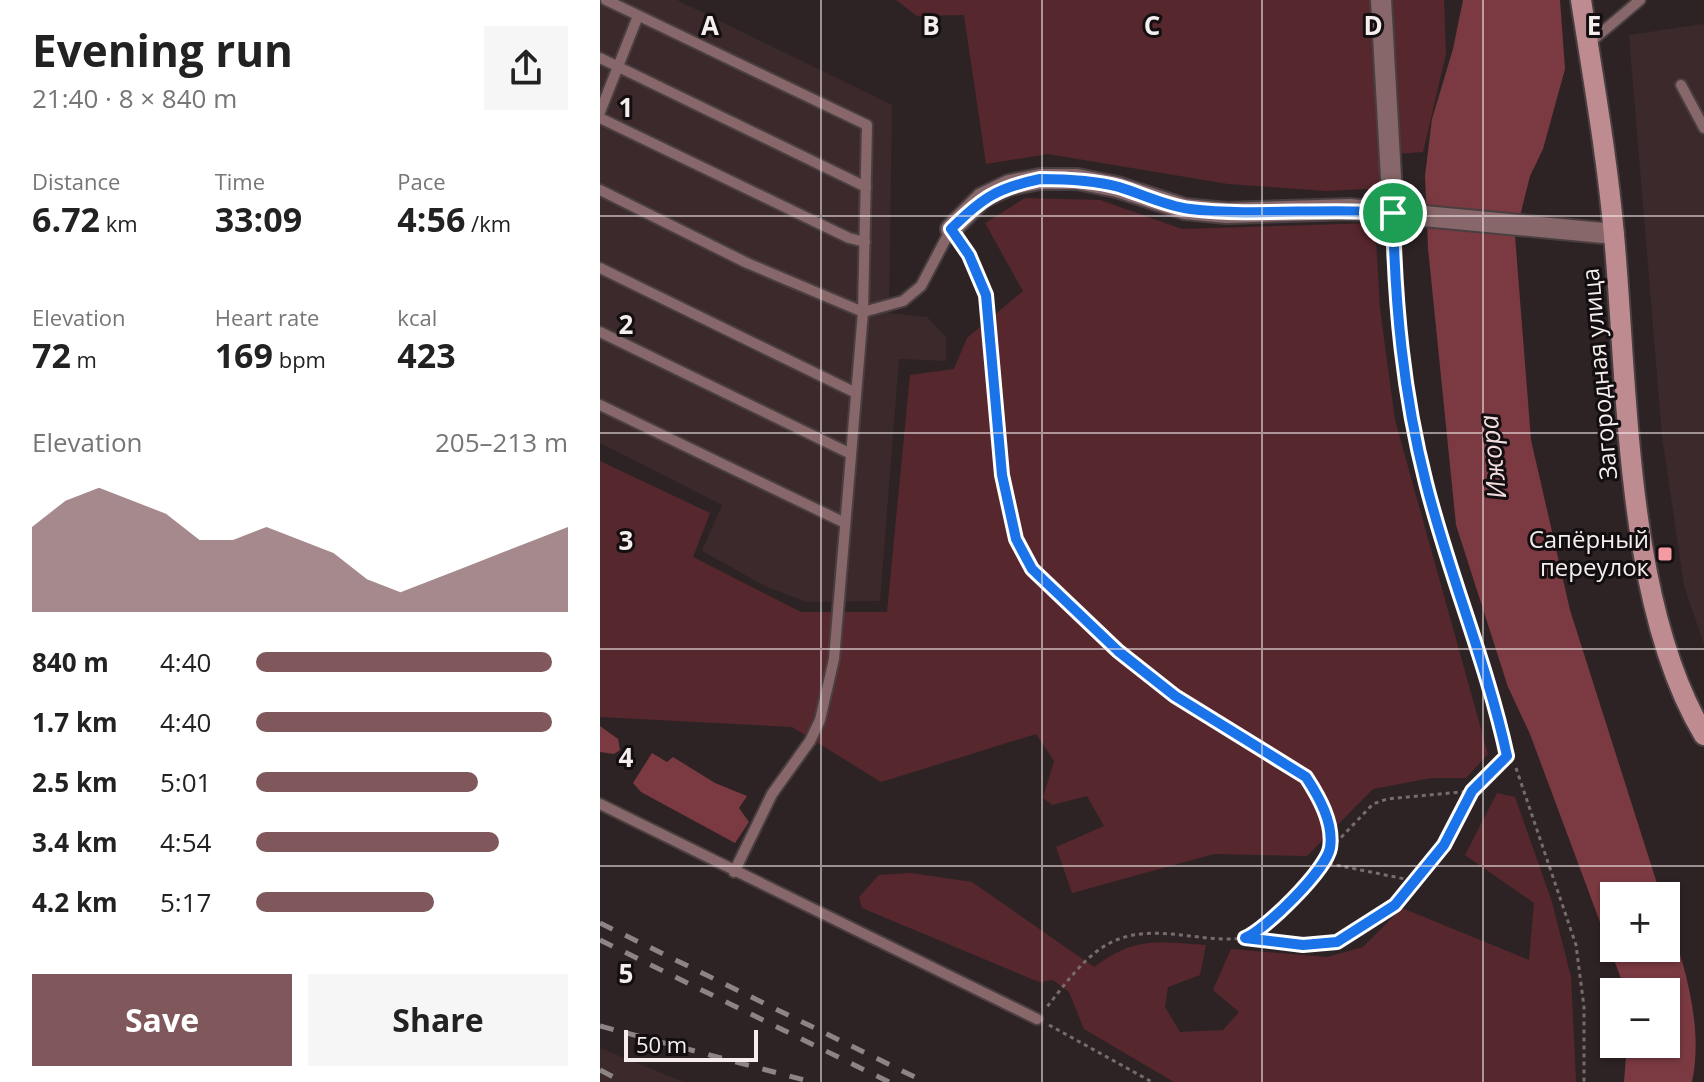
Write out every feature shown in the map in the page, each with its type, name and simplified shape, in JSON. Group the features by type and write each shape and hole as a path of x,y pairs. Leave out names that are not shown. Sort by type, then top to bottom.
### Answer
{"main road":[{"name":"Загородная улица","path":"1581,0 1614,234 1645,558 1665,650 1704,735"}],"street":[{"path":"1381,0 1393,213"},
{"path":"951,229 982,198 1009,185 1040,179 1090,182 1185,209 1227,213 1350,209 1614,234"}],"lane":[{"path":"606,0 867,125 863,312 834,659 820,720 810,741 772,794 734,872"},
{"path":"1588,44 1640,0"},
{"path":"638,16 600,115 849,238 865,242"},
{"path":"600,58 866,187"},
{"path":"1681,85 1704,128"},
{"path":"600,190 747,263 863,312 903,301 921,286 951,229"},
{"path":"1393,213 1397,331 1409,414 1431,500 1507,756"},
{"path":"600,268 856,393"},
{"path":"600,332 851,454"},
{"path":"600,405 845,523"},
{"path":"600,804 1037,1019"}],"path":[{"path":"951,229 969,255 986,295 1002,475 1016,539 1032,569 1118,651 1175,696 1306,777 1319,797 1327,820 1330,849"},
{"path":"1152,1082 1037,1019 1093,955 1110,942 1160,933 1303,945 1337,942 1395,905 1444,845 1472,791 1507,756 1520,772 1580,969 1584,1007 1584,1082"},
{"path":"1245,938 1258,933 1307,882 1330,849 1360,815 1387,799 1472,791"},
{"path":"1321,862 1415,881"}],"shaded area":[{"path":"600,0 677,0 892,105 889,313 927,317 946,337 946,361 899,359 880,601 806,602 765,586 702,551 722,505 600,443"},
{"path":"896,0 1379,0 1383,188 1327,191 1228,184 1048,154 986,164 964,15 917,16"},
{"path":"1391,0 1444,0 1446,54 1423,152 1397,154"},
{"path":"1702,24 1704,644 1684,586 1662,436 1629,35"},
{"path":"1025,198 1100,200 1182,229 1375,223 1380,309 1395,420 1488,754 1466,778 1431,778 1373,789 1307,856 1214,854 1072,893 1056,847 1104,826 1087,796 1052,805 1043,798 1054,761 1036,734 881,782 792,727 600,717 600,461 710,513 693,557 801,612 887,612 910,375 954,369 967,338 1023,291 985,223"},
{"path":"1497,793 1515,797 1552,902 1571,977 1576,1082 1174,1082 1084,1029 1069,992 1053,980 1039,982 862,908 859,897 879,875 911,873 972,882 1094,967 1122,950 1147,943 1206,945 1200,975 1168,987 1165,1007 1180,1032 1223,1030 1239,1012 1213,990 1231,949 1327,957 1363,947 1402,908 1529,960 1534,903 1465,855"},
{"path":"600,1048 684,1082 600,1082"}],"water":[{"name":"Ижора","path":"1463,0 1560,0 1565,69 1543,149 1530,176 1515,236 1531,440 1570,610 1657,882 1600,882 1600,922 1530,734 1508,687 1456,525 1428,248 1425,176 1432,119 1453,49"},
{"path":"600,726 618,739 620,750 614,754 600,752"},
{"path":"652,753 667,762 673,757 715,783 747,796 739,808 749,822 735,843 641,792 633,783"},
{"path":"1680,956 1694,1017 1696,1039 1692,1082 1624,1082 1626,1058 1680,1058 1680,978 1621,978 1615,962 1680,962"}],"railway":[{"path":"600,923 925,1082"},
{"path":"600,940 889,1082"},
{"path":"600,1026 812,1082"},
{"path":"600,1070 623,1082"}],"place":[{"name":"Сапёрный переулок","path":"1665,554"}],"route":[{"path":"1040,179 1077,179 1117,187 1185,209 1227,213 1350,209 1393,213 1397,331 1409,414 1448,560 1507,756 1472,791 1444,845 1395,905 1337,942 1303,945 1245,938 1258,933 1307,882 1330,849 1327,820 1319,797 1306,777 1286,762 1175,696 1118,651 1032,569 1016,539 1002,475 994,415 986,295 969,255 951,229 982,198 1009,185 1040,179"}]}
